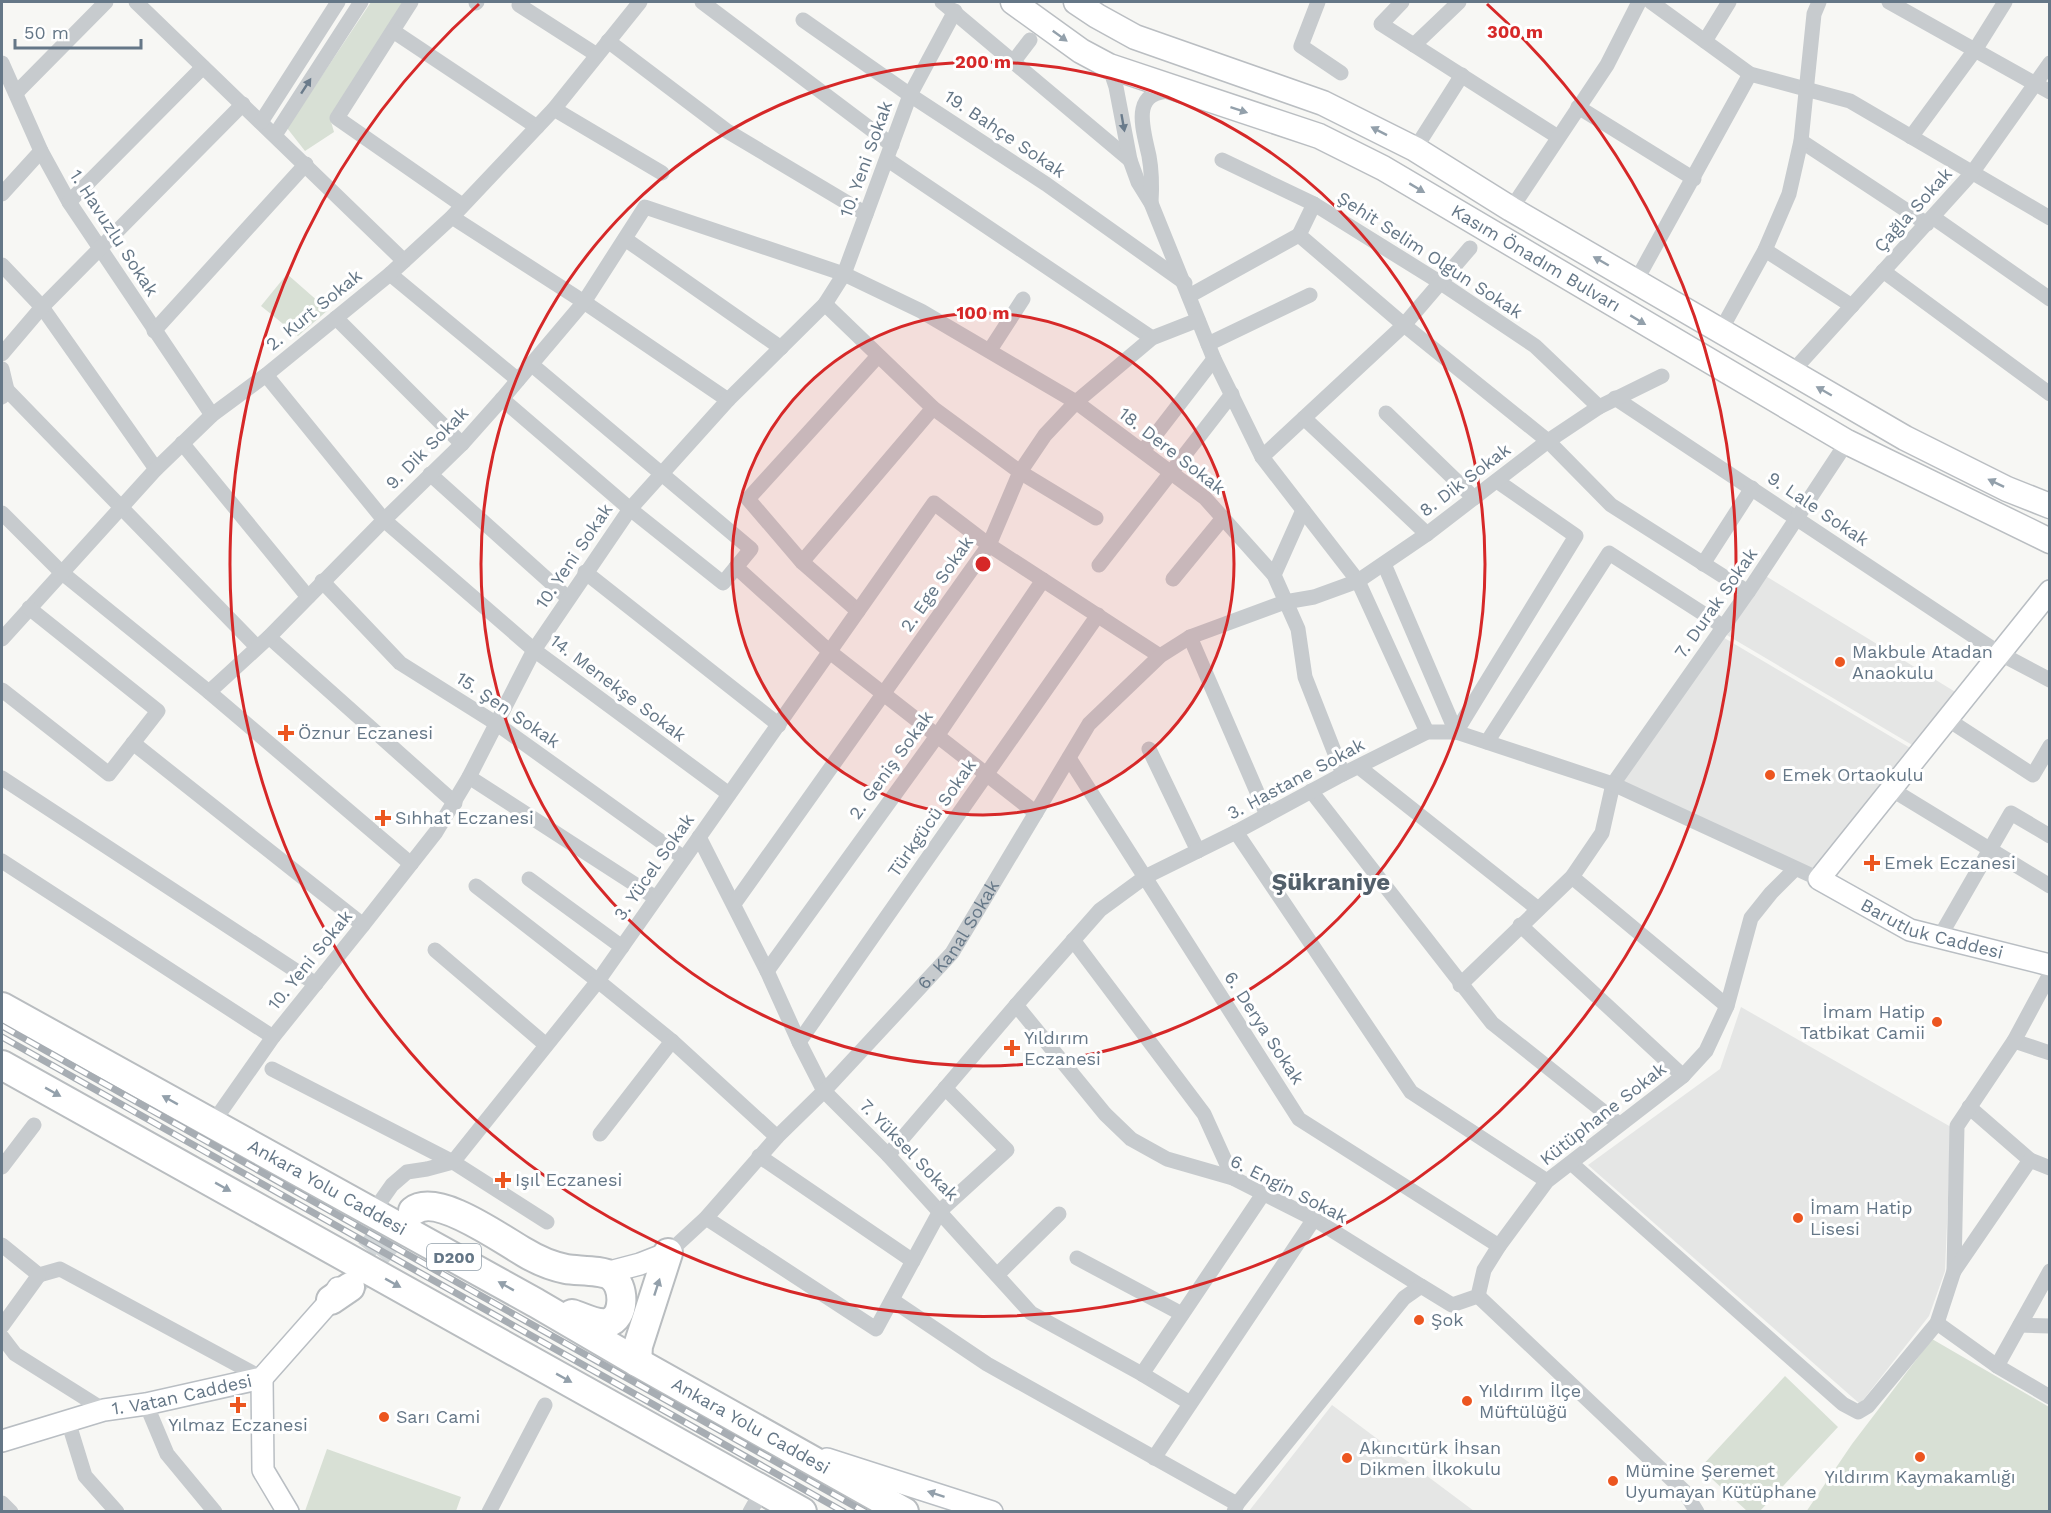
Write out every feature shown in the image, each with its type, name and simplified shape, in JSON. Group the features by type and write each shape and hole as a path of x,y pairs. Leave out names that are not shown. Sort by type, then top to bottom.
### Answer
{"highway":[{"name":"Ankara Yolu Caddesi","path":"2,1007 536,1303 637,1354 785,1445 904,1512"},
{"path":"2,1065 756,1500 802,1512"},
{"path":"408,1208 425,1205 445,1209 468,1219 548,1264 610,1272 633,1294 637,1354"},
{"path":"637,1354 668,1253"},
{"path":"536,1303 596,1322 607,1323 618,1313 621,1303 618,1285 610,1272"}],"main road":[{"name":"Kasım Önadım Bulvarı","path":"1013,2 1081,51 1108,66 1319,136 1383,168 1847,442 2049,542"},
{"name":"Kasım Önadım Bulvarı","path":"1076,2 1135,37 1323,103 1415,149 1511,209 1905,438 2007,489 2049,506"},
{"path":"1819,879 2049,591"},
{"name":"Barutluk Caddesi","path":"1819,879 1910,930 2049,965"},
{"name":"6. Kanal Sokak","path":"610,1272 668,1253"},
{"name":"1. Vatan Caddesi","path":"2,1441 104,1410 146,1404 262,1378 341,1290"},
{"path":"262,1378 263,1470 288,1512"},
{"path":"785,1445 992,1512"}],"street":[{"path":"16,93 104,2"},
{"path":"136,2 404,261"},
{"path":"261,122 338,2"},
{"path":"274,135 361,2"},
{"path":"411,2 337,118 462,205"},
{"name":"2. Kurt Sokak","path":"2,639 61,572 182,443 212,415 266,375 390,274 452,217 554,109 640,2"},
{"path":"702,2 890,153 1152,338"},
{"path":"1318,2 1301,46 1341,73"},
{"path":"1402,2 1381,24 1558,137"},
{"path":"1414,45 1459,2"},
{"path":"1511,209 1607,65 1639,2"},
{"path":"1651,2 1750,74 1850,101 2049,218"},
{"path":"1705,41 1729,2"},
{"path":"1720,330 1765,250 1789,194 1801,141 1814,14 1820,2"},
{"path":"1890,2 2043,88"},
{"path":"1911,137 1975,50 2005,2"},
{"path":"519,5 597,55"},
{"path":"949,6 1130,160"},
{"name":"10. Yeni Sokak","path":"212,1124 273,1036 363,926 455,802 534,650 630,508 728,400 825,304 844,274 910,95 949,6"},
{"name":"19. Bahçe Sokak","path":"803,20 910,95 1046,184 1187,289"},
{"path":"393,31 537,127"},
{"path":"1014,61 1030,40"},
{"path":"608,41 727,131 866,214"},
{"name":"1. Havuzlu Sokak","path":"2,63 41,151 69,202 212,415"},
{"name":"Çağla Sokak","path":"1792,372 1930,221 2043,88 2049,63"},
{"path":"1108,66 1120,103 1130,160 1138,182 1151,203 1214,359 1262,457 1358,581 1427,732"},
{"path":"69,202 203,67"},
{"path":"1636,281 1750,74"},
{"path":"1415,149 1462,75"},
{"path":"1151,203 1152,184 1141,113 1146,102 1154,94 1162,91 1182,91"},
{"path":"2,354 42,307 243,104"},
{"path":"1578,107 1694,179"},
{"path":"554,109 662,173"},
{"path":"1801,141 1930,221 2049,299"},
{"path":"4,185 41,151"},
{"name":"Şehit Selim Olgun Sokak","path":"1222,160 1314,204 1441,283 1535,346 1599,407"},
{"path":"154,331 306,164"},
{"path":"1187,289 1299,235 1314,204"},
{"name":"9. Dik Sokak","path":"209,692 263,642 462,444 584,302 645,207"},
{"name":"18. Dere Sokak","path":"645,207 844,274 921,312 1076,402 1205,498 1274,575 1298,629 1305,677 1343,774"},
{"path":"452,217 584,302 728,400"},
{"path":"1299,235 1404,325 1548,441 1611,505 1748,592"},
{"path":"625,239 781,348"},
{"path":"1262,457 1404,325 1470,248"},
{"path":"1765,250 1852,306"},
{"path":"2,265 42,307 156,469"},
{"path":"1883,271 2049,394"},
{"path":"390,274 518,380"},
{"path":"1208,344 1310,295"},
{"path":"990,350 1023,298"},
{"path":"825,304 933,408 1020,472 1096,518"},
{"path":"336,318 462,444"},
{"name":"2. Ege Sokak","path":"734,904 989,545 1020,472 1045,435 1076,402 1152,338 1198,320"},
{"path":"858,611 802,562 748,499 878,356"},
{"path":"1143,451 1214,359"},
{"path":"502,399 630,508 723,583 751,549 531,364"},
{"path":"2,369 4,393 263,642 455,802"},
{"name":"14. Menekşe Sokak","path":"266,375 384,520 534,650 729,794"},
{"name":"8. Dik Sokak","path":"1285,602 1314,597 1358,581 1427,534 1548,441 1599,407 1662,376"},
{"path":"1099,565 1232,394"},
{"name":"9. Lale Sokak","path":"1615,399 1999,654 2049,680"},
{"path":"802,562 933,408"},
{"path":"1386,414 1474,498"},
{"path":"1304,418 1427,534"},
{"name":"7. Durak Sokak","path":"1613,784 1798,519 1847,442"},
{"path":"182,443 308,597"},
{"path":"430,474 568,598"},
{"path":"1456,732 1576,536 1497,480"},
{"path":"1703,564 1752,488"},
{"name":"3. Yücel Sokak","path":"453,1162 598,981 934,503 989,545"},
{"path":"1274,575 1303,510"},
{"path":"2,513 61,572 209,692 411,864"},
{"path":"1173,579 1223,518"},
{"path":"989,545 1160,656"},
{"path":"1487,742 1609,553 1724,627"},
{"path":"1384,564 1456,732"},
{"path":"736,567 830,652 1036,813"},
{"path":"585,572 779,725"},
{"name":"2. Geniş Sokak","path":"767,970 937,736 1043,580"},
{"name":"15. Şen Sokak","path":"322,581 400,663 497,724 684,858"},
{"name":"6. Kanal Sokak","path":"668,1253 706,1218 759,1156 824,1091 952,952 1089,724 1160,656 1190,637 1285,602"},
{"path":"2,690 109,774 158,711 29,608"},
{"name":"Türkgücü Sokak","path":"799,1042 1098,615"},
{"path":"1190,637 1267,815"},
{"path":"1947,719 2033,775 2049,746"},
{"name":"3. Hastane Sokak","path":"888,1155 1100,910 1145,877 1427,732 1456,732 1613,784 1819,879"},
{"path":"133,743 363,926"},
{"path":"1149,749 1198,851"},
{"name":"6. Derya Sokak","path":"1069,759 1299,1119 1499,1246"},
{"path":"1359,767 1538,909"},
{"path":"469,777 656,898"},
{"path":"2,778 316,984"},
{"path":"1460,984 1572,877 1602,833 1613,784"},
{"path":"1891,789 2049,886"},
{"path":"1311,791 1492,1023 1619,1124"},
{"path":"1939,938 2011,813 2049,836"},
{"path":"1236,832 1411,1092 1547,1181"},
{"name":"7. Yüksel Sokak","path":"699,837 767,970 824,1091 888,1155 1031,1313 1190,1403"},
{"path":"2,861 273,1036"},
{"name":"Kütüphane Sokak","path":"1478,1296 1484,1270 1547,1181 1683,1076 1706,1051 1727,1006 1751,918 1771,893 1795,869"},
{"path":"1572,877 1727,1006"},
{"path":"528,879 622,947"},
{"path":"476,886 672,1041 777,1137"},
{"path":"1520,925 1683,1076"},
{"path":"1073,940 1204,1114 1233,1178"},
{"path":"435,950 546,1045"},
{"path":"1571,1162 1843,1404 1858,1412 1868,1406 1937,1323 1954,1270 1957,1126 2014,1041 2049,974"},
{"name":"6. Engin Sokak","path":"1016,1005 1105,1114 1131,1139 1167,1159 1233,1178 1314,1219 1421,1286"},
{"path":"600,1134 672,1041"},
{"path":"2014,1041 2049,1053"},
{"path":"272,1069 453,1162 547,1222"},
{"path":"706,1218 876,1329 940,1211 1007,1150 945,1088"},
{"path":"1969,1107 2030,1160 2049,1168"},
{"path":"2,1167 34,1125"},
{"path":"759,1156 913,1260"},
{"path":"1954,1270 2030,1160"},
{"path":"376,1214 380,1202 392,1185 407,1172 453,1162"},
{"path":"1142,1374 1263,1194"},
{"path":"997,1275 1059,1214"},
{"path":"1154,1458 1314,1219"},
{"path":"2,1245 39,1275"},
{"path":"1077,1258 1182,1314"},
{"path":"2,1326 39,1275 60,1269 262,1378"},
{"path":"1997,1366 2049,1270"},
{"path":"892,1300 987,1364 1154,1458 1235,1508 1404,1298 1421,1286 1452,1305 1478,1296 1684,1491 1697,1512"},
{"path":"1937,1323 1997,1366 2049,1396"},
{"path":"2020,1325 2049,1326"},
{"path":"2,1337 15,1354 104,1410"},
{"path":"146,1404 167,1454 215,1512"},
{"path":"489,1512 545,1405"},
{"path":"68,1421 85,1476 117,1512"},
{"path":"2,1503 10,1512"}],"shaded area":[{"path":"371,2 405,2 330,118 334,132 305,151 287,128"},
{"path":"287,274 328,310 298,336 261,306"},
{"path":"1764,575 1962,696 1919,749 1725,634"},
{"path":"1721,636 1917,752 1819,874 1619,785"},
{"name":"İmam Hatip Lisesi","path":"1741,1007 1951,1127 1945,1271 1929,1316 1860,1404 1588,1165 1720,1069"},
{"path":"1932,1339 2049,1407 2049,1511 1806,1512 1852,1444"},
{"path":"1785,1376 1838,1427 1760,1511 1747,1511 1700,1468"},
{"name":"Akıncıtürk İhsan Dikmen İlkokulu","path":"1332,1405 1474,1511 1249,1511"},
{"path":"327,1449 461,1497 456,1511 305,1511"}],"tunnel":[{"path":"350,1287 413,1211"},
{"path":"347,1274 397,1212"}],"railway":[{"path":"2,1026 865,1512"},
{"path":"2,1037 844,1512"}],"place":[{"name":"Makbule Atadan Anaokulu","path":"1840,662"},
{"name":"Öznur Eczanesi","path":"286,733"},
{"name":"Emek Ortaokulu","path":"1770,775"},
{"name":"Sıhhat Eczanesi","path":"383,818"},
{"name":"Emek Eczanesi","path":"1872,863"},
{"name":"İmam Hatip Tatbikat Camii","path":"1937,1022"},
{"name":"Yıldırım Eczanesi","path":"1012,1048"},
{"name":"Işıl Eczanesi","path":"503,1180"},
{"name":"İmam Hatip Lisesi","path":"1798,1218"},
{"name":"Şok","path":"1419,1320"},
{"name":"Yıldırım İlçe Müftülüğü","path":"1467,1401"},
{"name":"Yılmaz Eczanesi","path":"238,1405"},
{"name":"Sarı Cami","path":"384,1417"},
{"name":"Yıldırım Kaymakamlığı","path":"1920,1457"},
{"name":"Akıncıtürk İhsan Dikmen İlkokulu","path":"1347,1458"},
{"name":"Mümine Şeremet Uyumayan Kütüphane","path":"1613,1481"}],"district":[{"name":"Şükraniye","path":"1331,882"}]}
